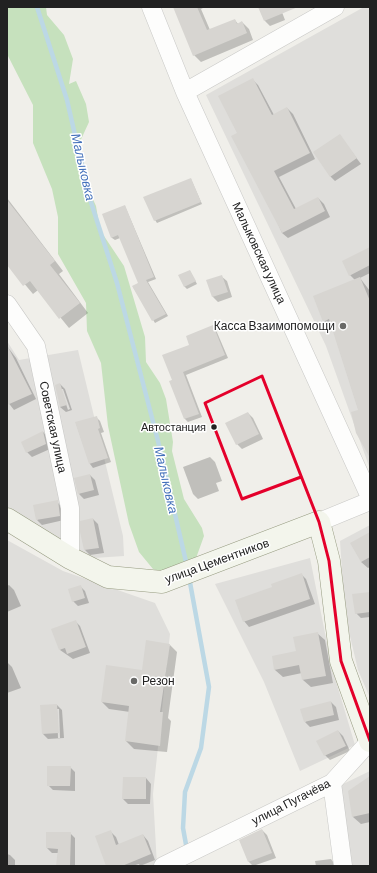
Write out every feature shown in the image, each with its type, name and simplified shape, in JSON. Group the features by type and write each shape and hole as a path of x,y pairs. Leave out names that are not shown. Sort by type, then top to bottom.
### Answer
{"street":[{"name":"Малыковская улица","path":"151,7 185,92 370,497"},
{"path":"185,92 335,7"},
{"name":"Советская улица","path":"7,304 36,346 70,508 70,558"},
{"path":"370,501 319,522 329,561 341,661 370,741"},
{"name":"улица Цементников","path":"7,518 70,558 108,577 162,582 319,522"},
{"name":"улица Пугачёва","path":"165,864 332,783 370,741"},
{"path":"332,783 343,866"}],"shaded area":[{"path":"364,7 370,7 370,469 326,346 206,95"},
{"path":"7,341 19,360 78,350 123,536 124,556 79,559 7,512"},
{"path":"370,525 370,698 358,670 345,615 340,541"},
{"path":"7,540 63,571 155,603 170,634 153,794 157,866 7,866"},
{"path":"310,558 332,668 355,745 300,771 264,682 215,584"},
{"path":"370,771 370,866 350,866 339,786"}],"green space":[{"path":"7,7 46,7 47,15 64,35 73,59 69,84 76,81 86,104 89,122 78,146 77,164 96,206 100,230 124,266 145,337 146,362 160,383 166,399 173,442 172,451 184,499 202,528 204,536 195,561 162,572 153,569 139,552 129,524 108,426 101,363 87,331 86,303 58,254 58,217 52,189 33,143 33,105 7,54"}],"building":[{"path":"173,7 197,7 207,30 235,19 237,24 242,21 247,33 193,56"},
{"path":"258,7 298,7 264,21"},
{"path":"253,78 272,115 287,107 310,153 274,171 294,209 318,197 325,211 282,233 231,136 237,133 218,96"},
{"path":"340,134 357,158 330,177 313,152"},
{"path":"191,178 201,202 154,221 143,197"},
{"path":"7,200 55,261 50,265 80,303 59,319 30,281 23,286 7,265"},
{"path":"125,205 154,277 146,280 166,314 152,321 132,286 138,283 118,235 111,238 102,214"},
{"path":"370,247 370,265 349,276 342,261"},
{"path":"190,270 196,281 184,287 178,275"},
{"path":"222,275 228,292 212,297 206,280"},
{"path":"360,277 370,301 370,458 356,433 351,412 358,410 329,319 323,322 313,296"},
{"path":"213,325 225,355 183,372 199,414 184,419 169,381 172,380 162,355 189,345 186,336"},
{"path":"7,345 32,394 7,405"},
{"path":"60,383 67,405 60,407 55,385"},
{"path":"248,412 259,434 236,445 225,423"},
{"path":"97,416 100,428 98,429 108,458 89,464 75,422"},
{"path":"43,431 46,444 26,453 21,442"},
{"path":"90,474 94,490 78,494 74,478"},
{"path":"58,500 60,516 36,520 33,505"},
{"path":"93,518 99,548 84,550 80,532 80,521"},
{"path":"370,532 370,557 361,562 350,543"},
{"path":"302,573 310,599 243,622 235,600 272,587 271,584"},
{"path":"81,585 85,598 72,602 68,589"},
{"path":"370,592 370,612 355,614 352,594"},
{"path":"76,620 86,647 67,654 65,648 59,650 51,629"},
{"path":"318,632 326,676 302,680 299,665 274,670 272,656 296,651 293,637"},
{"name":"Резон","path":"146,640 170,644 160,712 163,712 160,746 125,741 129,706 101,702 106,665 142,670"},
{"path":"331,701 334,715 304,722 300,709"},
{"path":"57,704 59,733 42,734 40,705"},
{"path":"338,730 346,746 324,756 316,741"},
{"path":"47,766 71,766 70,786 47,786"},
{"path":"370,776 370,813 352,817 348,791"},
{"path":"123,777 146,777 146,799 122,799"},
{"path":"262,829 272,853 248,862 239,840"},
{"path":"111,830 116,845 143,834 151,854 122,866 106,866 95,836"},
{"path":"46,832 71,832 70,866 56,866 58,849 46,848"}],"waterway":[{"name":"Малыковка","path":"37,7 67,100 89,196 117,283 158,441 187,566"},
{"name":"Малыковка","path":"187,850 183,828 185,792 201,748 209,687 189,577"}],"transit line":[{"path":"301,477 242,499 205,403 262,376 319,522 329,561 341,661 370,741"}],"place":[{"name":"Касса Взаимопомощи","path":"343,326"},
{"name":"Автостанция","path":"214,427"},
{"name":"Резон","path":"134,681"}]}
